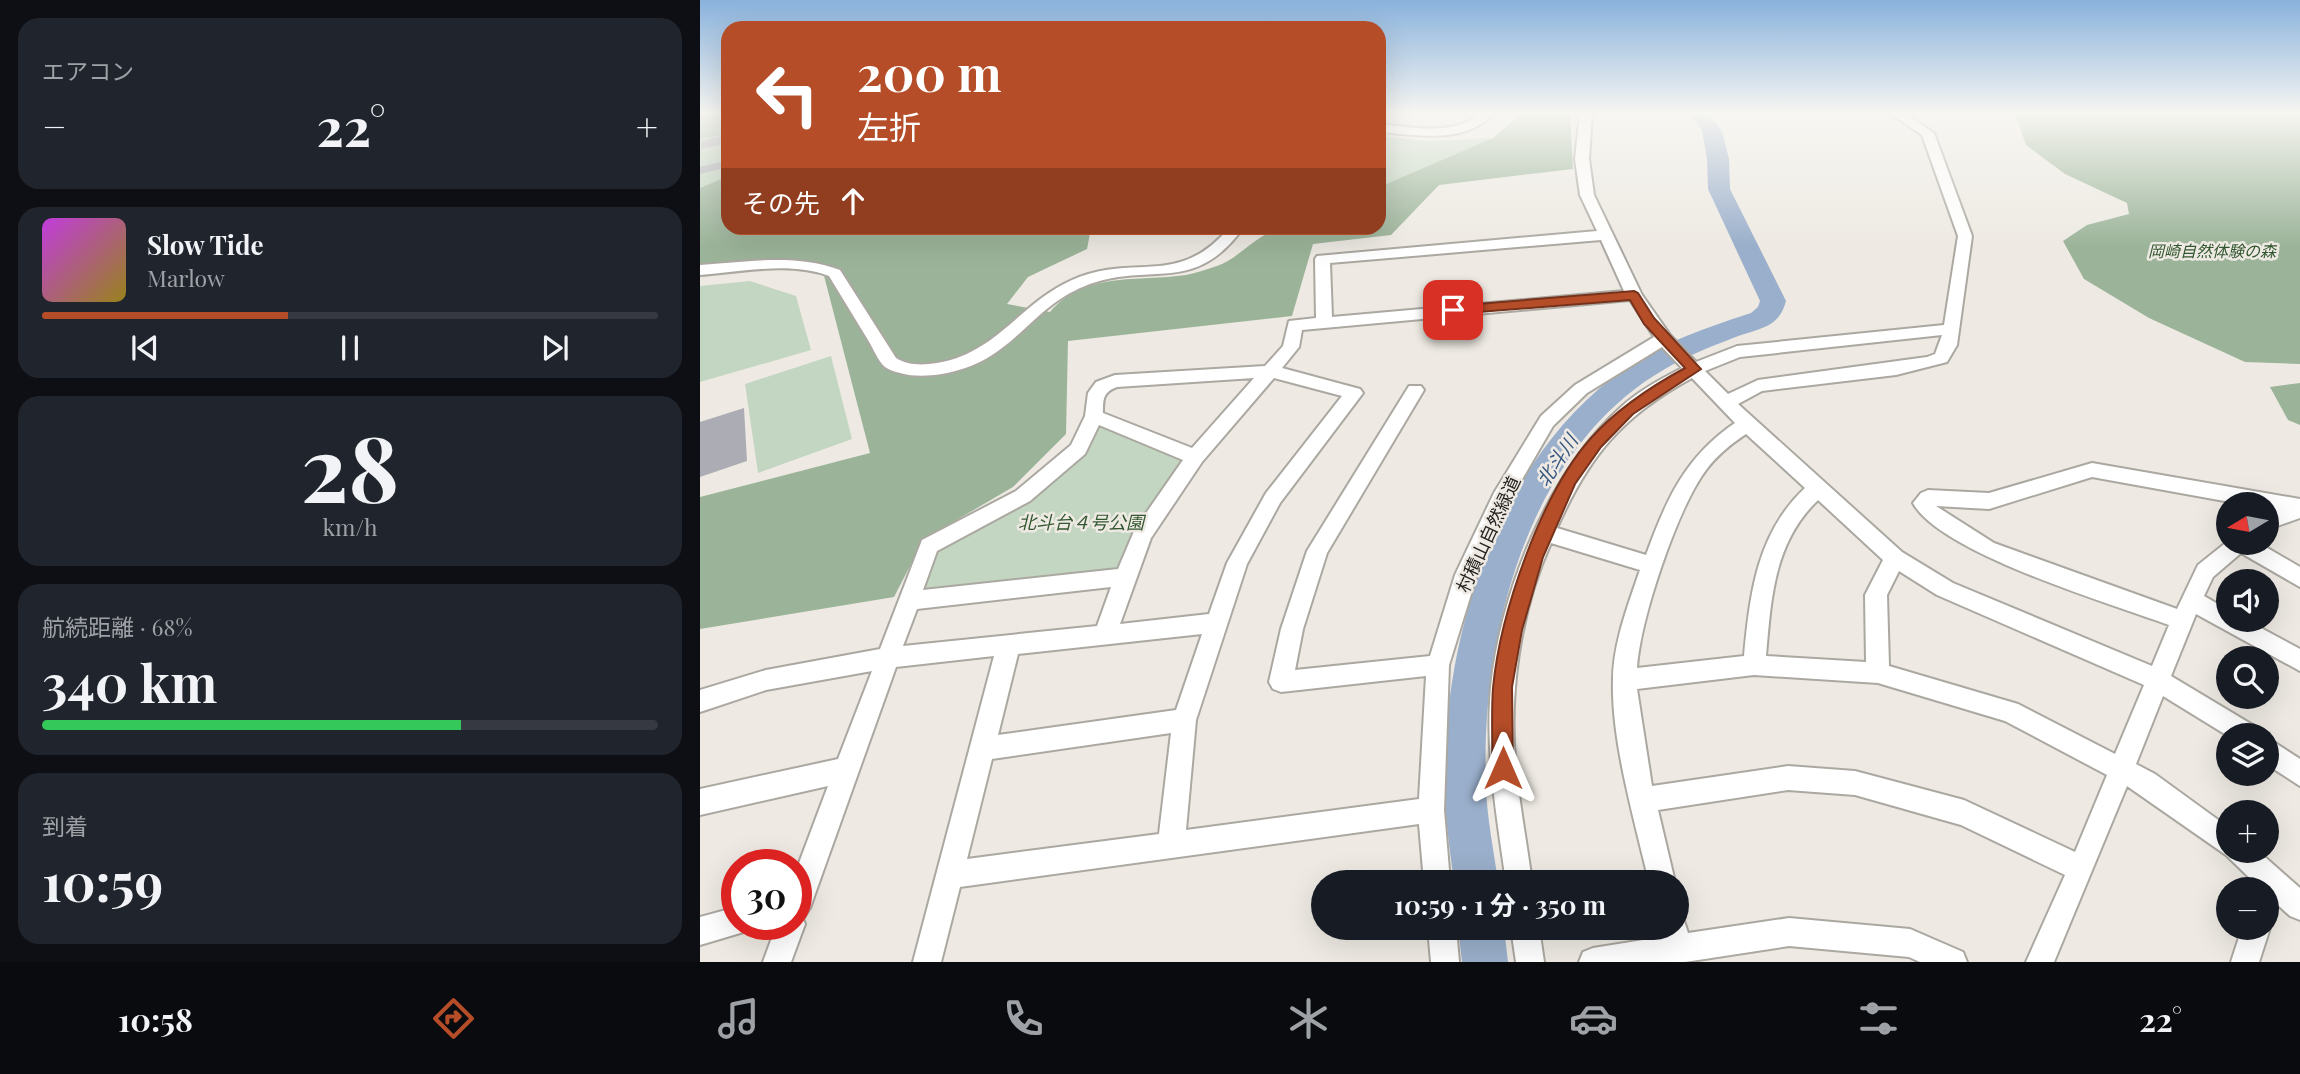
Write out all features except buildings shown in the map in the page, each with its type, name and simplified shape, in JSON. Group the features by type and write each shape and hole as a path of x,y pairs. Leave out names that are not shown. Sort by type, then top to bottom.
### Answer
{"street":[{"path":"1583,157 1582,176 1587,195 1634,295 1666,341 1747,424 1895,558 1945,589 2156,679 2228,723"},
{"path":"1725,403 1758,386 1896,369 1941,358 1949,345 1965,236 1937,157"},
{"path":"700,270 799,265 822,267 835,273 890,362 898,368 934,370 960,365 984,356 1056,295 1080,282 1108,275 1163,271 1192,265 1215,254 1231,235"},
{"path":"1324,322 1322,259 1605,235"},
{"path":"1106,634 1142,535 1195,457 1291,347 1295,325 1634,295"},
{"path":"1516,870 1503,768 1503,687 1521,595 1568,482 1596,443 1628,410 1691,366 1737,352 1951,328"},
{"name":"村積山自然緑道","path":"1436,870 1431,810 1438,665 1466,575 1504,493 1547,421 1581,389 1630,357 1666,341"},
{"path":"812,863 929,546 1023,496 1078,449 1094,416 1094,397 1102,386 1115,381 1270,371 1354,393 1273,498 1237,564 1184,720 1171,847"},
{"path":"1415,390 1317,551 1292,628 1281,682 1438,665"},
{"path":"1094,416 1195,457"},
{"path":"1659,870 1642,800 1624,680 1633,624 1672,515 1697,467 1719,443 1747,424"},
{"path":"2300,509 2092,470 1989,501 1928,498 1923,503 1929,511 1987,549 2186,610 2300,661"},
{"path":"1754,665 1762,586 1779,532 1798,504 1819,487"},
{"path":"2279,517 2300,509"},
{"path":"1546,533 1653,566"},
{"path":"2040,962 2081,869 2186,610 2205,571 2226,555"},
{"path":"2261,555 2300,578"},
{"path":"1878,673 1876,595 1895,558"},
{"path":"909,601 1125,577"},
{"path":"700,701 766,680 888,659 1009,643 1216,623"},
{"path":"927,962 1009,643"},
{"path":"1624,680 1754,665 1878,673 2010,712 2146,783 2216,834"},
{"path":"982,749 1184,720"},
{"path":"2279,759 2300,774"},
{"path":"700,802 845,770"},
{"path":"1642,800 1788,778 1855,783 1964,813 2081,869"},
{"path":"950,875 1431,810"},
{"path":"2248,863 2260,877"},
{"path":"2279,893 2300,906"},
{"path":"700,931 721,925"},
{"path":"1689,938 1789,932 1910,943 1953,962"},
{"path":"777,962 785,940"},
{"path":"1443,940 1445,962"},
{"path":"1527,940 1530,962"},
{"path":"1593,962 1672,940"},
{"path":"2245,962 2252,940"}],"green space":[{"path":"700,157 721,157 721,179 700,188"},
{"path":"1386,157 1449,157 1386,184"},
{"path":"1449,157 1572,157 1573,169 1439,185 1391,235 1313,244 1292,316 1068,341 1066,434 1013,487 924,539 894,597 700,629 700,497 870,453 822,268 700,272 700,188 721,179 721,235 1090,235 1087,249 1028,277 1007,304 1050,312 1064,299 1095,284 1186,275 1217,266 1265,235 1386,235 1386,184"},
{"name":"岡崎自然体験の森","path":"2042,157 2300,157 2300,364 2245,362 2149,318 2084,279 2063,241 2087,225 2129,214 2127,203 2065,174"},
{"path":"750,281 796,296 811,350 700,382 700,286"},
{"path":"831,356 852,439 758,473 745,384"},
{"path":"2300,383 2300,425 2288,420 2270,387"},
{"name":"北斗台４号公園","path":"1097,422 1186,460 1133,534 1120,569 920,594 936,548 1027,499"}],"waterway":[{"name":"北斗川","path":"1474,870 1465,789 1467,723 1474,669 1485,615 1501,562 1522,511 1549,464 1582,422 1621,385 1670,354 1760,319 1770,311 1773,301 1719,189 1718,157"},
{"name":"北斗川","path":"1482,940 1485,962"}],"route":[{"path":"1453,310 1634,295 1649,321 1694,369 1661,387 1628,410 1596,443 1568,482 1534,557 1513,630 1503,687 1503,768"}]}
